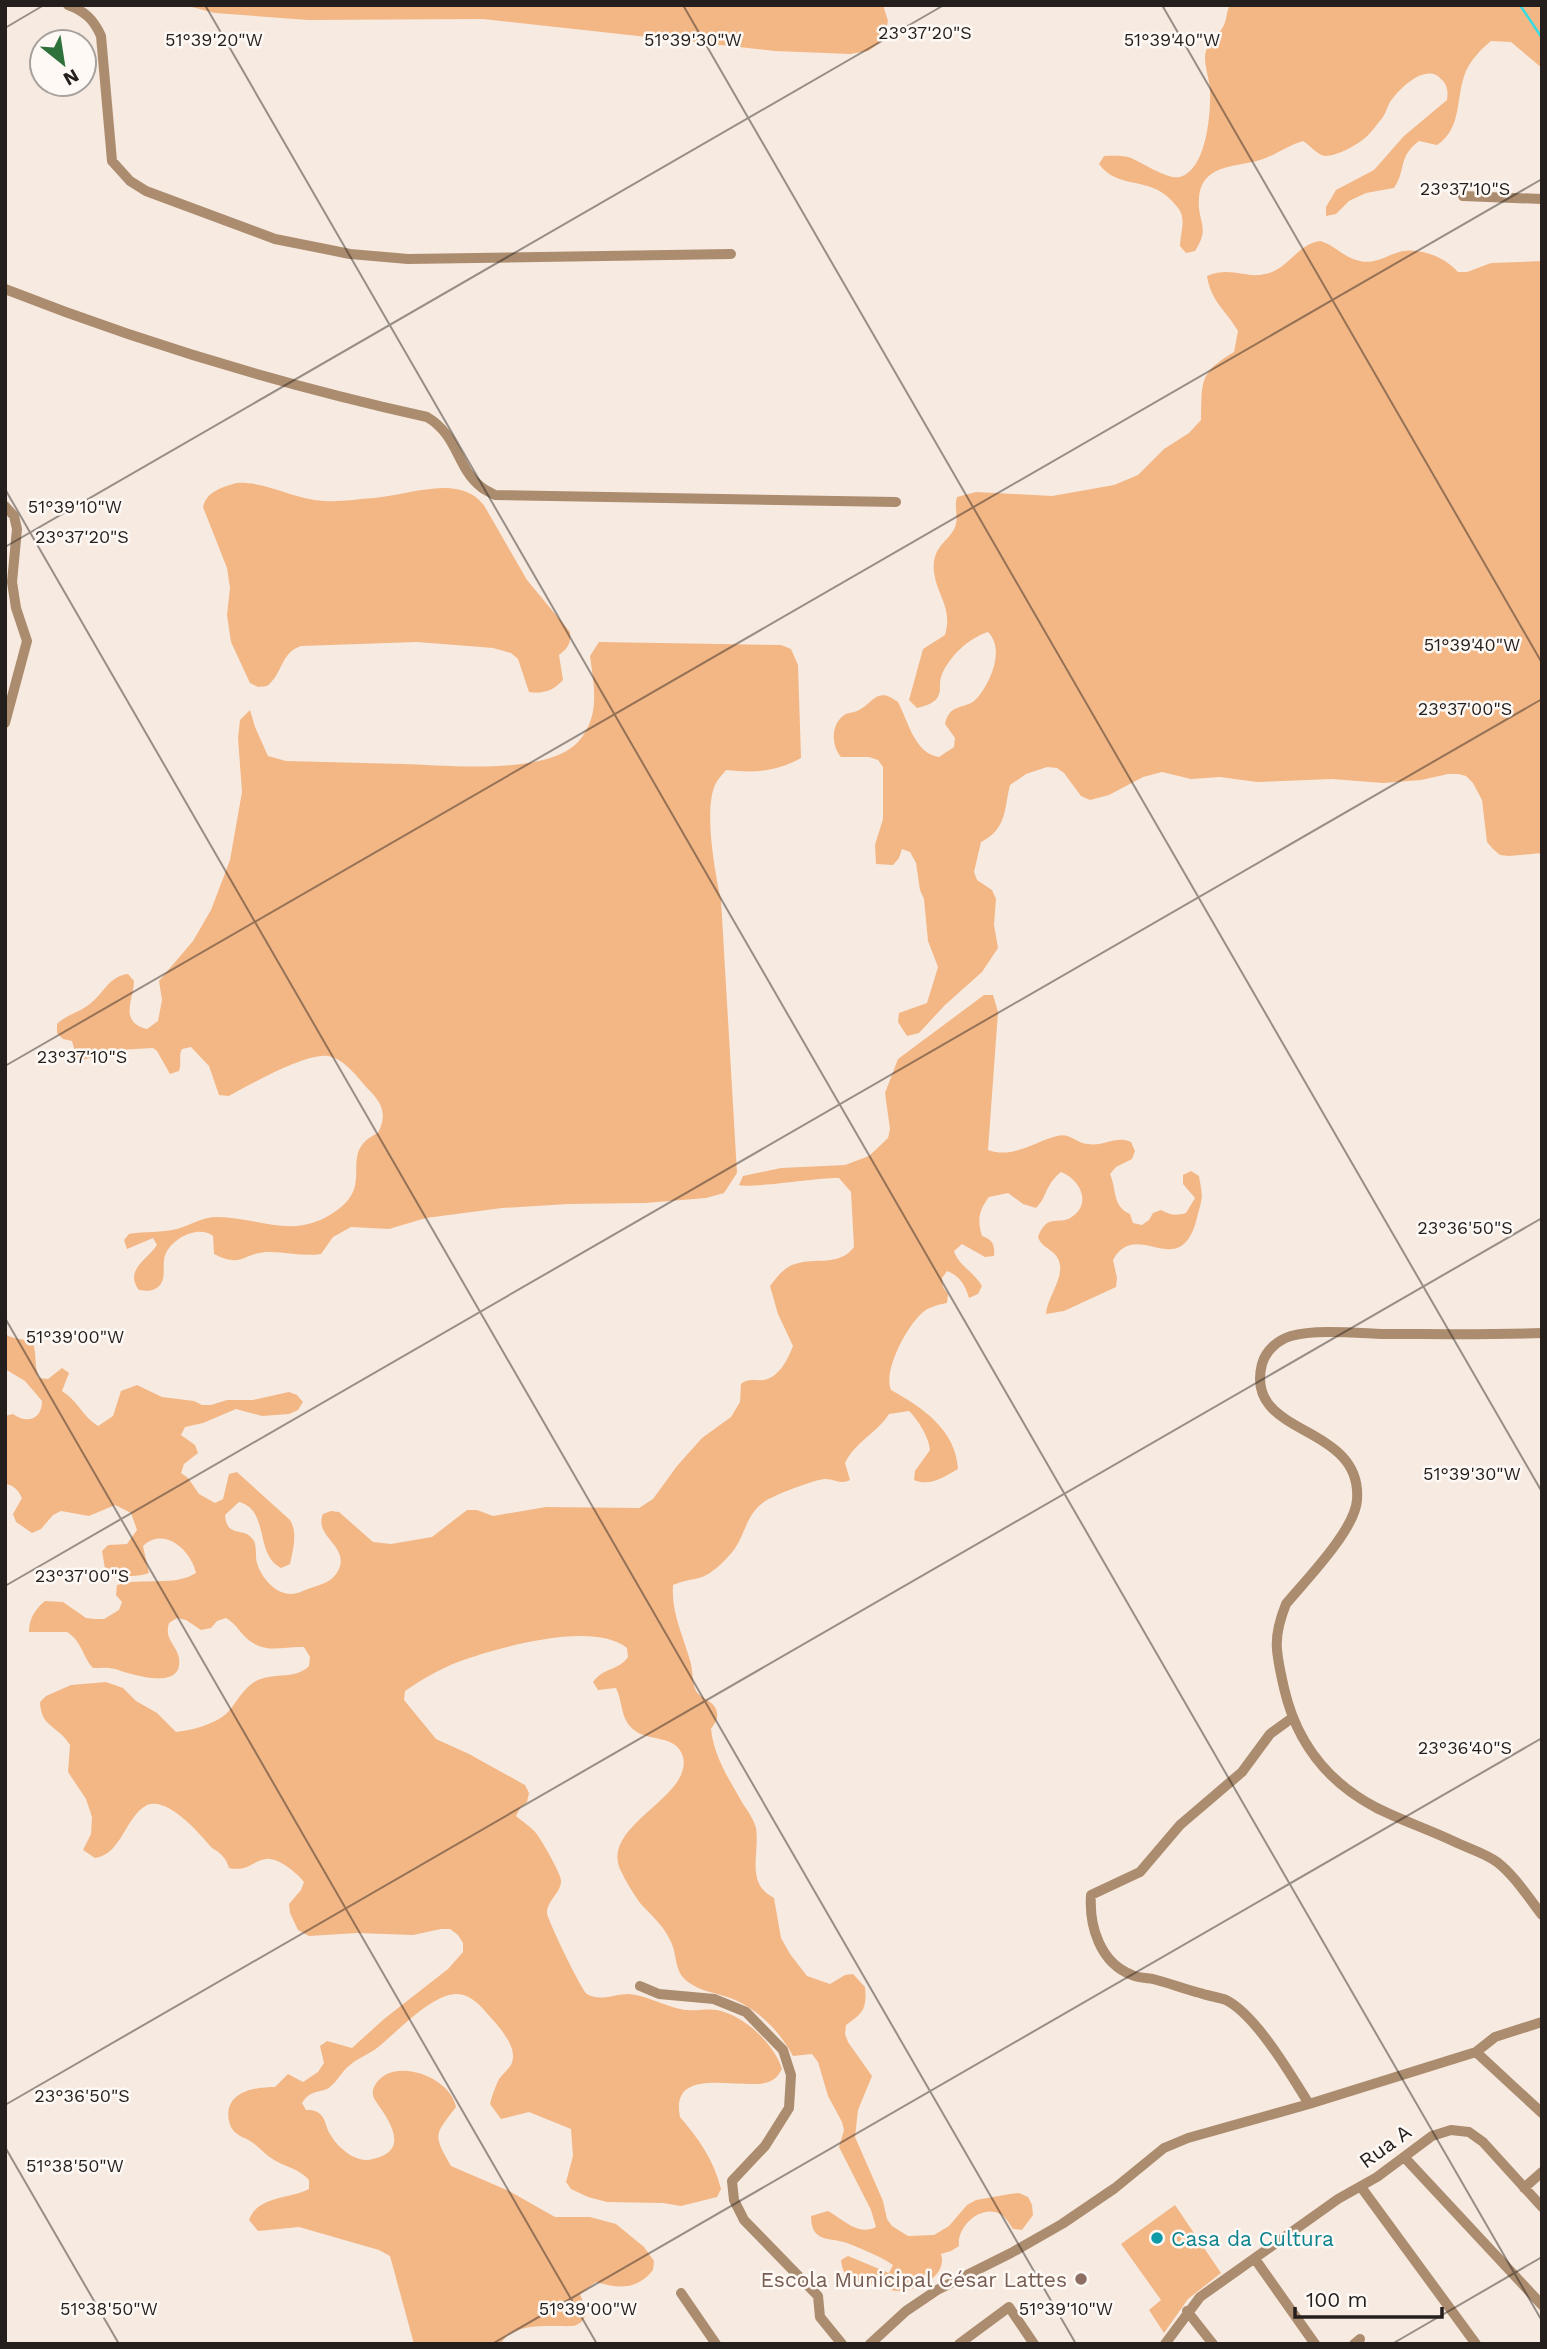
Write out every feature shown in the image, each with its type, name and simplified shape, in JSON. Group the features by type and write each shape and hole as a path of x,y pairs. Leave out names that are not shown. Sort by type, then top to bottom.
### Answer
{"street":[{"path":"68,5 78,8 95,21 102,36 103,75 112,161 130,181 146,191 275,239 350,254 408,259 731,254"},
{"path":"1463,196 1542,199"},
{"path":"5,289 140,339 273,379 427,417 439,424 454,444 471,477 495,495 896,502"},
{"path":"5,506 14,516 17,529 12,582 16,608 27,641 5,723"},
{"path":"1542,1333 1293,1335 1279,1341 1268,1352 1261,1370 1262,1388 1269,1403 1282,1418 1336,1449 1356,1477 1357,1502 1350,1523 1286,1604 1275,1636 1276,1652 1292,1718 1310,1752 1328,1775 1374,1807 1497,1862 1542,1915"},
{"path":"1292,1718 1269,1734 1242,1772 1180,1825 1140,1872 1091,1895 1090,1912 1094,1933 1102,1949 1116,1965 1132,1975 1227,2001 1244,2015 1274,2050 1310,2104"},
{"path":"640,1986 659,1994 714,1999 746,2012 783,2050 790,2075 789,2108 765,2146 732,2181 734,2200 744,2220 818,2296 820,2316 842,2344"},
{"path":"870,2344 906,2311 937,2290 1062,2224 1115,2188 1164,2148 1188,2138 1310,2104 1476,2052 1495,2038 1542,2022"},
{"path":"1476,2052 1542,2113"},
{"name":"Rua A","path":"1165,2344 1200,2297 1338,2199 1405,2158 1432,2136 1451,2130 1469,2132 1483,2142 1524,2188"},
{"path":"1405,2158 1542,2305"},
{"path":"1542,2172 1524,2188 1542,2207"},
{"path":"1361,2187 1476,2344"},
{"path":"1255,2259 1315,2344"},
{"path":"681,2293 716,2344"},
{"path":"959,2344 1009,2307 1034,2344"},
{"path":"1187,2311 1213,2344"}],"shaded area":[{"path":"184,5 883,5 888,21 884,40 868,51 850,54 775,51 483,19 308,20 215,13"},
{"path":"1230,5 1542,5 1542,68 1511,42 1491,41 1466,71 1455,121 1445,138 1437,145 1419,141 1405,158 1394,188 1366,193 1349,201 1336,214 1326,216 1326,207 1336,190 1374,170 1404,136 1447,100 1444,82 1436,75 1423,74 1409,82 1391,100 1383,117 1367,136 1341,152 1325,156 1303,141 1263,159 1214,172 1206,178 1201,187 1199,207 1203,230 1200,243 1195,251 1186,253 1180,246 1182,217 1179,209 1162,193 1115,177 1099,164 1104,156 1121,156 1169,176 1180,177 1189,172 1202,152 1210,111 1206,52 1224,25"},
{"path":"1320,241 1349,257 1366,262 1403,251 1426,253 1447,262 1458,272 1467,272 1491,263 1542,261 1542,853 1509,856 1500,855 1493,849 1487,842 1482,800 1473,783 1466,776 1458,774 1383,783 1332,779 1257,782 1220,777 1191,779 1162,772 1143,777 1109,795 1090,800 1081,796 1064,773 1057,768 1047,767 1026,774 1010,785 1000,825 981,842 974,872 977,880 992,890 996,899 994,925 998,948 982,972 919,1033 907,1036 898,1022 899,1013 927,1003 938,967 928,941 924,899 916,863 910,852 902,849 893,865 876,864 875,845 883,819 883,767 878,760 869,757 841,757 834,742 836,725 845,715 859,710 880,695 885,695 898,702 913,735 924,750 939,757 954,747 955,738 945,724 947,717 955,709 974,701 991,674 996,656 993,639 988,632 967,644 949,662 941,677 940,692 936,700 917,708 909,700 923,649 945,635 947,617 934,572 934,563 939,549 954,530 957,497 976,492 1052,496 1114,485 1138,475 1164,449 1189,433 1201,420 1203,386 1208,372 1234,352 1238,331 1215,299 1207,276 1224,272 1258,275 1273,272 1305,247"},
{"path":"236,483 259,485 325,501 374,498 448,488 475,496 485,507 527,580 570,632 568,645 559,655 563,680 548,691 529,692 518,659 511,653 493,648 417,642 301,646 289,654 267,686 258,687 250,683 231,642 227,615 230,588 227,568 203,507 211,494"},
{"path":"599,642 781,645 791,649 798,665 801,758 765,770 726,770 717,781 710,808 711,840 721,900 737,1173 724,1193 706,1198 645,1203 502,1208 426,1218 389,1229 351,1227 333,1237 321,1254 314,1255 266,1252 231,1260 214,1254 213,1236 194,1232 175,1242 166,1253 160,1285 153,1290 139,1290 135,1283 135,1271 157,1245 153,1238 127,1249 124,1240 129,1234 171,1230 212,1217 280,1226 309,1224 324,1218 350,1198 355,1188 360,1149 378,1133 382,1121 382,1110 374,1095 346,1065 328,1056 293,1064 229,1096 219,1095 209,1066 191,1047 182,1049 179,1071 170,1074 153,1048 118,1050 82,1060 77,1059 72,1041 63,1039 57,1033 57,1024 60,1021 93,1002 115,978 128,974 134,981 130,1009 133,1021 147,1029 158,1021 162,1000 159,981 193,941 211,910 230,860 242,792 238,738 240,720 250,710 268,756 286,761 495,766 543,760 563,753 578,742 590,722 594,700 590,656"},
{"path":"984,995 993,995 998,1012 988,1150 1015,1151 1061,1135 1088,1144 1120,1140 1131,1142 1135,1151 1132,1159 1116,1167 1110,1174 1120,1207 1130,1214 1133,1223 1142,1225 1153,1213 1161,1210 1173,1214 1186,1213 1195,1198 1183,1184 1183,1175 1191,1171 1199,1176 1202,1197 1189,1237 1180,1247 1169,1249 1134,1244 1123,1248 1113,1260 1116,1287 1064,1311 1046,1314 1060,1267 1057,1257 1038,1237 1046,1224 1068,1219 1079,1210 1082,1204 1081,1191 1073,1180 1061,1172 1036,1208 1023,1204 1008,1193 989,1197 981,1211 980,1225 982,1236 992,1243 994,1256 985,1257 962,1244 954,1251 982,1286 978,1294 969,1298 961,1282 947,1271 942,1278 943,1287 948,1294 947,1303 927,1310 915,1321 897,1350 890,1372 891,1390 925,1412 944,1431 956,1455 958,1469 931,1482 914,1480 915,1471 930,1450 928,1440 909,1411 889,1414 849,1456 845,1463 850,1480 820,1480 768,1499 753,1513 737,1545 726,1559 704,1576 673,1585 673,1596 695,1688 717,1712 711,1729 715,1749 756,1828 757,1876 765,1892 774,1898 781,1938 807,1976 830,1984 845,1975 853,1974 865,1987 863,2010 846,2025 845,2034 872,2076 858,2110 855,2137 883,2201 887,2219 892,2226 908,2236 934,2235 949,2226 967,2205 976,2200 1019,2193 1028,2197 1033,2215 1022,2230 1013,2229 1003,2216 994,2212 986,2212 972,2218 962,2231 959,2246 941,2254 940,2269 929,2281 914,2288 898,2291 855,2281 846,2275 841,2260 848,2256 889,2273 893,2265 847,2243 822,2237 814,2231 811,2216 828,2211 863,2230 876,2227 871,2210 839,2147 844,2130 828,2096 818,2062 812,2054 793,2056 775,2030 752,2009 733,1999 698,1988 683,1978 667,1935 640,1903 621,1871 617,1855 622,1840 674,1786 682,1772 683,1757 680,1750 669,1742 634,1730 624,1716 616,1688 598,1690 593,1682 628,1657 627,1648 612,1640 592,1636 569,1636 519,1644 444,1668 405,1691 404,1700 436,1739 525,1785 529,1793 527,1802 516,1816 536,1833 560,1876 561,1884 549,1904 547,1913 565,1955 587,1994 602,1998 635,1995 680,2009 717,2010 727,2013 747,2024 765,2040 782,2069 773,2080 759,2084 697,2085 686,2090 680,2100 680,2117 699,2141 714,2168 721,2189 717,2197 681,2206 607,2202 571,2189 566,2182 573,2156 571,2129 529,2112 501,2119 490,2104 499,2079 512,2064 513,2052 503,2032 481,2007 467,1996 455,1994 435,2001 414,2016 377,2048 350,2065 329,2088 310,2095 302,2103 306,2110 321,2115 333,2139 348,2154 360,2159 385,2155 392,2149 393,2133 373,2096 375,2085 383,2076 395,2072 420,2073 444,2087 452,2096 456,2107 438,2135 451,2166 509,2191 555,2217 590,2217 616,2224 644,2247 654,2261 653,2270 641,2281 620,2287 596,2282 580,2294 586,2313 576,2325 523,2328 506,2337 501,2344 414,2344 390,2256 379,2250 299,2227 258,2231 249,2220 253,2212 266,2202 309,2189 309,2180 298,2171 272,2159 254,2143 236,2133 230,2123 229,2110 235,2098 245,2092 275,2087 288,2074 303,2082 318,2072 324,2063 320,2046 327,2041 352,2048 448,1969 463,1952 463,1943 450,1929 413,1935 357,1933 309,1936 298,1930 290,1913 289,1904 304,1882 293,1871 271,1859 261,1860 241,1869 229,1868 223,1856 200,1834 174,1811 164,1806 147,1805 139,1811 106,1854 95,1858 83,1850 91,1834 92,1817 86,1799 68,1772 70,1745 43,1717 40,1702 46,1696 71,1685 106,1682 123,1688 136,1701 157,1713 176,1732 183,1731 204,1726 223,1716 245,1690 258,1680 304,1670 309,1666 310,1657 304,1647 270,1648 256,1645 226,1618 217,1621 211,1628 201,1630 186,1620 177,1618 169,1623 168,1634 178,1653 178,1669 173,1675 164,1678 142,1677 112,1668 93,1668 76,1640 67,1632 29,1632 33,1615 45,1601 63,1602 86,1618 104,1619 119,1610 122,1602 116,1595 117,1585 178,1580 196,1573 183,1549 176,1543 159,1539 151,1540 143,1546 149,1573 126,1576 105,1569 102,1551 108,1545 127,1544 137,1530 131,1513 115,1505 89,1516 61,1511 53,1515 41,1529 32,1533 16,1522 13,1514 22,1498 15,1488 5,1484 5,1416 13,1414 23,1419 32,1418 39,1412 42,1401 25,1381 5,1369 5,1334 33,1343 39,1378 48,1379 62,1368 69,1373 62,1391 98,1426 113,1416 121,1391 137,1385 162,1397 194,1401 202,1405 227,1400 253,1400 289,1392 297,1395 303,1402 298,1410 289,1414 262,1416 236,1409 203,1423 185,1427 181,1435 195,1445 198,1453 184,1464 181,1473 199,1494 215,1503 223,1499 229,1474 237,1472 290,1520 294,1536 290,1564 281,1568 267,1553 259,1523 249,1507 239,1502 225,1515 229,1527 250,1536 254,1541 257,1563 262,1574 274,1588 285,1593 296,1593 323,1584 338,1571 340,1555 321,1522 323,1514 331,1511 339,1512 373,1542 391,1544 432,1537 467,1510 477,1510 493,1516 546,1507 639,1508 653,1499 702,1438 731,1417 740,1402 741,1384 774,1376 786,1362 793,1346 778,1314 770,1286 775,1279 791,1265 841,1257 854,1247 851,1192 839,1178 745,1186 739,1185 743,1176 781,1168 845,1165 869,1156 888,1138 890,1129 885,1093 898,1059"},
{"path":"1175,2205 1221,2273 1188,2299 1164,2333 1149,2310 1161,2300 1121,2244"}],"waterway":[{"path":"1520,5 1542,38"}],"place":[{"name":"Casa da Cultura","path":"1157,2238"},
{"name":"Escola Municipal César Lattes","path":"1081,2279"}]}
